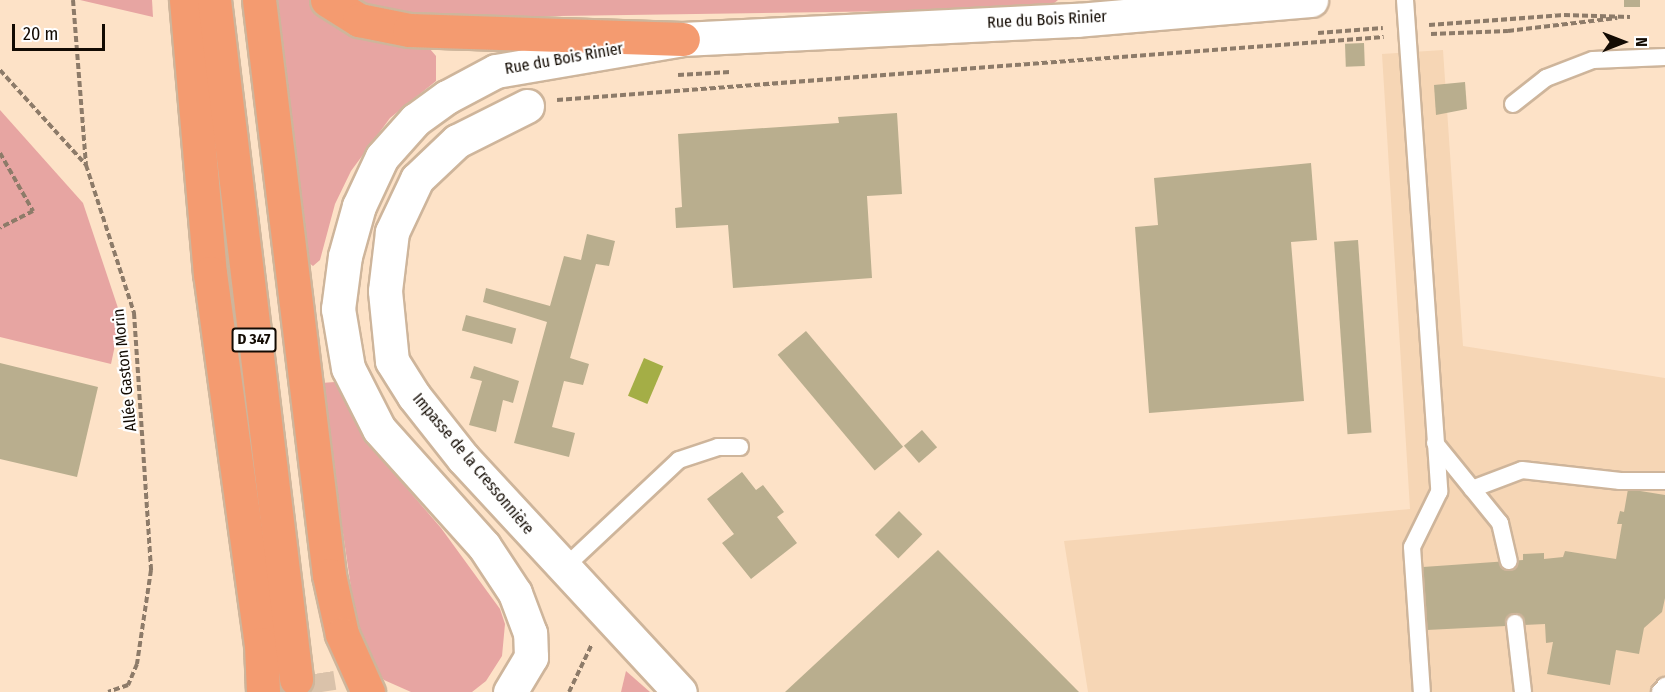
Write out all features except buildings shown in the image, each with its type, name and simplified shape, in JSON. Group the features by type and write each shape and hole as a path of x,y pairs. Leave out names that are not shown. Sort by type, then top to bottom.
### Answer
{"highway":[{"path":"186,0 210,273 261,644 263,692"},
{"name":"D 347","path":"214,0 307,676 234,0"},
{"path":"259,0 329,575 342,634 368,692"},
{"path":"327,0 359,20 409,30 683,39"}],"street":[{"name":"Rue du Bois Rinier","path":"510,692 531,657 530,633 515,593 484,546 379,429 348,368 338,309 345,256 359,206 382,157 415,120 447,97 495,71 683,39 1077,20 1311,0"},
{"name":"Impasse de la Cressonnière","path":"527,106 457,141 417,179 392,232 385,291 392,361 414,396 464,458 565,567 598,599 680,692"}],"lane":[{"path":"1405,0 1439,492 1412,548 1422,692"},
{"path":"1513,104 1546,78 1593,60 1665,57"},
{"path":"1435,444 1500,523 1509,561"},
{"path":"565,567 679,460 718,447 740,447"},
{"path":"1472,489 1522,470 1620,481 1665,481"},
{"path":"1515,623 1522,692"},
{"path":"1660,692 1665,686"}],"path":[{"name":"Allée Gaston Morin","path":"73,0 86,165 134,313 151,570 137,664 128,685 108,692"},
{"path":"527,106 561,100 1406,35 1508,31 1630,17"},
{"path":"0,70 86,165"},
{"path":"0,153 33,211 0,228"},
{"path":"569,692 592,644 598,599"}],"shaded area":[{"path":"80,0 152,0 153,17"},
{"path":"278,0 309,0 430,49 436,56 436,81 390,118 351,171 335,204 320,260 313,266 305,260"},
{"path":"354,0 1058,0 1048,8 1029,9 425,18 393,15"},
{"path":"1443,50 1463,346 1665,378 1665,692 1088,692 1064,541 1410,509 1382,54"},
{"path":"0,110 83,203 121,317 111,364 0,337"},
{"path":"644,358 663,366 647,404 628,396"},
{"path":"335,382 375,451 441,528 500,609 505,624 502,656 486,681 472,692 411,692 384,680 360,649 321,383"},
{"path":"626,671 650,692 621,692"}],"tunnel":[{"path":"317,673 320,692"}]}
